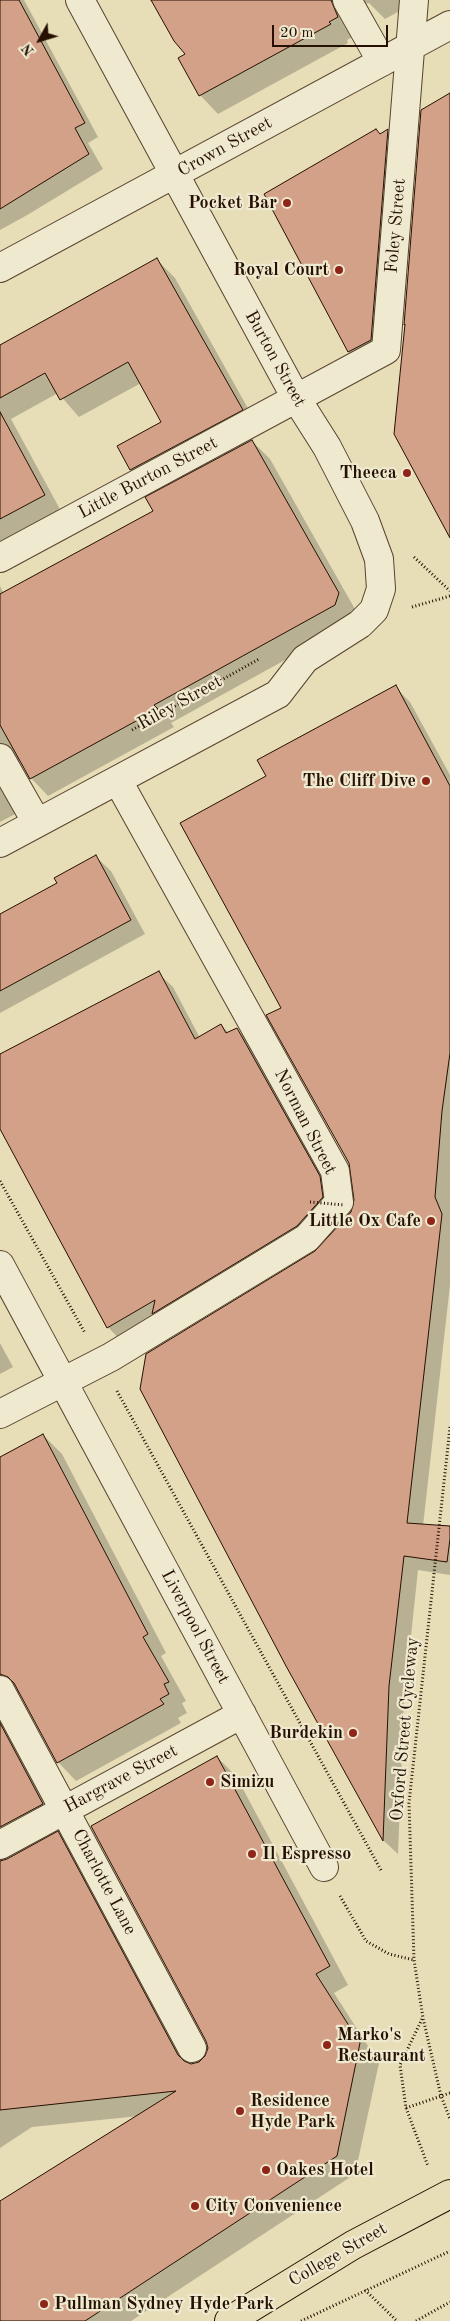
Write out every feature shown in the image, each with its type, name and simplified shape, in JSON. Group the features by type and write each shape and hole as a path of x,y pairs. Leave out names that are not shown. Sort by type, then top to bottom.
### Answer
{"main road":[{"name":"College Street","path":"229,2321 353,2245 450,2194"}],"street":[{"name":"Burton Street","path":"80,0 296,398 327,447 365,521 379,559 381,588 374,610 360,624 305,659 278,694 118,781"},
{"path":"347,0 382,62"},
{"name":"Foley Street","path":"296,398 386,350 414,0"},
{"name":"Crown Street","path":"0,268 450,25"},
{"name":"Little Burton Street","path":"0,558 296,398"},
{"path":"0,758 37,823"},
{"path":"0,843 118,781"},
{"name":"Norman Street","path":"0,1414 101,1362 307,1238 339,1202 335,1171 118,781"},
{"name":"Liverpool Street","path":"0,1265 324,1867"},
{"name":"Charlotte Lane","path":"0,1690 192,2048"},
{"name":"Hargrave Street","path":"0,1845 242,1714"}],"path":[{"name":"Riley Street","path":"131,731 266,655"},
{"path":"0,1181 382,1872"},
{"path":"310,1202 344,1205"},
{"name":"Oxford Street Cycleway","path":"450,1427 409,1803 414,1960 423,2018 441,2096 450,2119"},
{"path":"324,1867 366,1941 389,1954 414,1960"},
{"path":"418,2141 406,2108 400,2065 423,2018"},
{"path":"406,2108 450,2093"},
{"path":"300,2321 450,2251"},
{"path":"365,2290 397,2321"},
{"path":"416,2321 450,2302"}],"building":[{"path":"0,0 19,0 85,123 75,128 89,154 0,209"},
{"path":"151,0 331,0 338,17 329,22 331,24 199,96 178,58 185,54 174,41"},
{"path":"450,93 450,538 394,434 405,324 421,110"},
{"name":"Royal Court","path":"376,129 380,134 388,129 371,340 348,352 264,194"},
{"path":"157,258 243,410 130,470 117,446 161,422 128,362 60,400 45,373 0,398 0,345"},
{"path":"0,412 45,495 0,519"},
{"path":"252,440 339,593 335,605 154,705 158,709 30,779 0,725 0,594 153,511 145,497"},
{"path":"396,685 450,786 450,1053 442,1111 435,1197 442,1214 407,1523 450,1526 450,1539 447,1562 404,1556 389,1686 383,1841 286,1666 140,1389 146,1354 315,1251 351,1212 354,1200 349,1163 266,1015 281,1008 180,823 266,776 257,760"},
{"path":"96,855 131,920 0,991 0,914 57,883 54,878"},
{"path":"159,971 195,1039 221,1024 226,1033 237,1028 320,1176 323,1197 297,1226 152,1314 155,1300 107,1328 0,1129 0,1054"},
{"path":"43,1434 148,1634 143,1637 169,1682 164,1684 169,1694 160,1699 164,1704 57,1763 14,1683 8,1677 0,1674 0,1457"},
{"path":"0,1723 43,1804 0,1827"},
{"path":"217,1756 330,1966 316,1974 360,2043 337,2156 85,2321 0,2321 0,2201 176,2091 0,2110 0,1861 58,1831 178,2055 184,2061 191,2064 199,2062 205,2056 208,2048 206,2041 91,1826"}],"place":[{"name":"Pocket Bar","path":"287,203"},
{"name":"Royal Court","path":"339,270"},
{"name":"Theeca","path":"407,473"},
{"name":"The Cliff Dive","path":"426,781"},
{"name":"Little Ox Cafe","path":"431,1221"},
{"name":"Burdekin","path":"353,1733"},
{"name":"Simizu","path":"210,1782"},
{"name":"Il Espresso","path":"252,1854"},
{"name":"Marko's Restaurant","path":"327,2045"},
{"name":"Residence Hyde Park","path":"240,2111"},
{"name":"Oakes Hotel","path":"266,2170"},
{"name":"City Convenience","path":"195,2206"},
{"name":"Pullman Sydney Hyde Park","path":"44,2304"}]}
